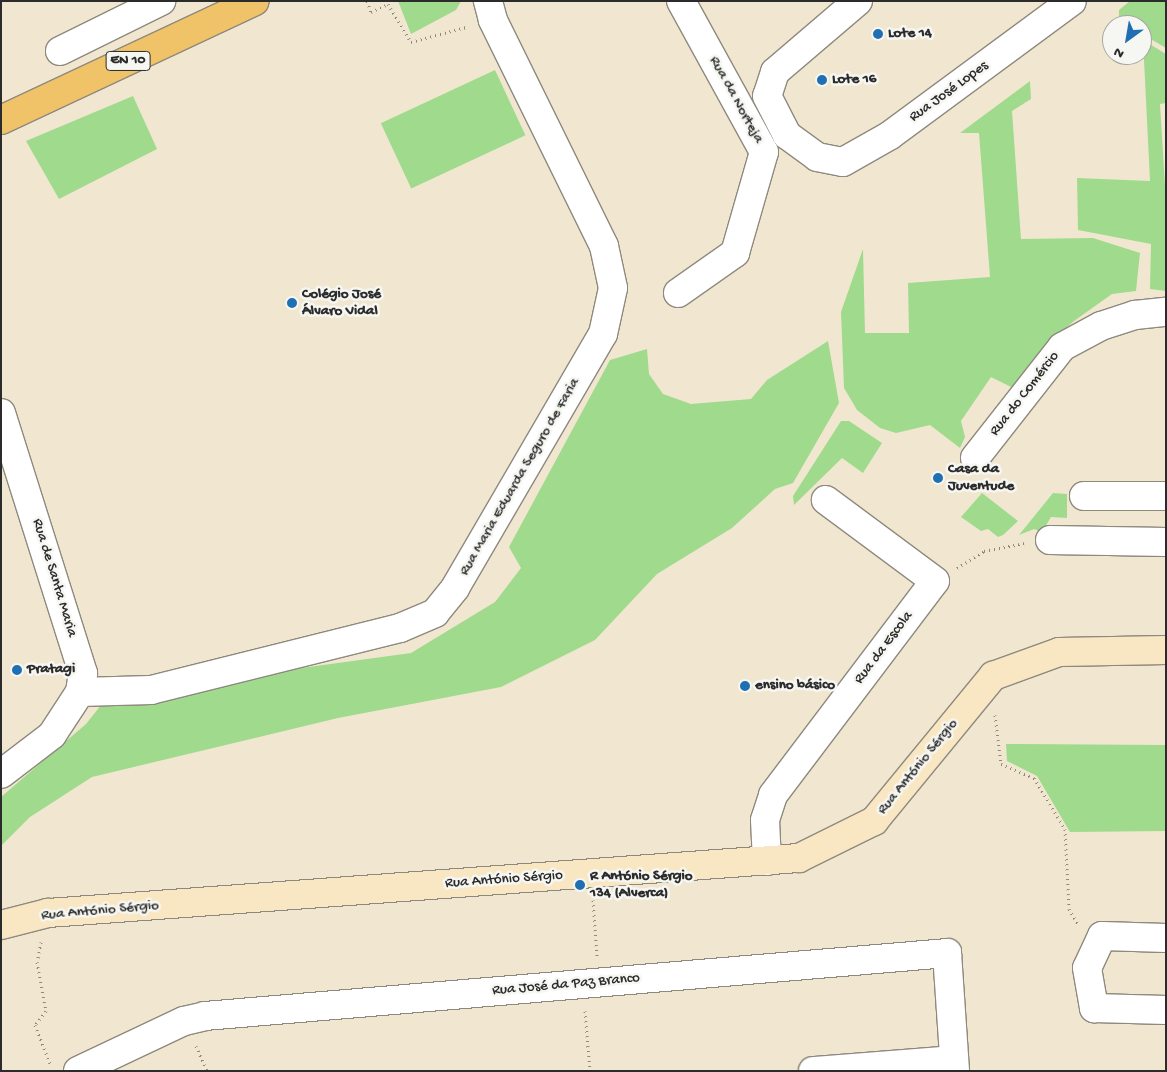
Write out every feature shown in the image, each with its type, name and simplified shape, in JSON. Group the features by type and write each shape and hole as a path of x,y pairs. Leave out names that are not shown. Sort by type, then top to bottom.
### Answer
{"main road":[{"name":"EN 10","path":"1,120 255,1"},
{"name":"Rua António Sérgio","path":"1,925 48,913 799,858 874,821 993,676 1059,652 1166,650"}],"street":[{"path":"60,51 161,1"},
{"name":"Rua da Norteja","path":"678,293 735,253 764,152 681,1"},
{"name":"Rua José Lopes","path":"858,1 775,72 767,96 787,135 817,157 842,162 890,136 1072,1"},
{"name":"Rua Maria Eduarda Seguro de Faria","path":"80,692 151,690 400,628 435,613 455,588 603,334 613,288 604,246 491,10"},
{"name":"Rua do Comércio","path":"975,458 1062,347 1101,326 1135,315 1166,312"},
{"name":"Rua de Santa Maria","path":"1,413 83,672 80,692 52,735 1,774"},
{"path":"1084,496 1166,496"},
{"path":"826,500 936,581"},
{"path":"1050,540 1166,542"},
{"name":"Rua da Escola","path":"767,861 765,820 773,795 936,581"},
{"path":"1166,938 1102,936 1087,968 1094,1008 1166,1010"},
{"name":"Rua José da Paz Branco","path":"78,1071 184,1021 205,1016 947,953 954,1066"},
{"path":"813,1071 954,1066"}],"path":[{"path":"367,1 371,12 388,4 411,42 491,10"},
{"path":"936,581 984,551 1011,544 1050,540"},
{"path":"1000,741 1002,764 1034,778 1065,830 1069,909 1095,951"},
{"path":"591,874 596,933"},
{"path":"48,913 37,962 46,1011 35,1025 54,1071"},
{"path":"583,984 590,1071"}],"green space":[{"path":"398,1 461,1 456,10 411,34"},
{"path":"1130,1 1166,1 1166,48 1152,40 1152,15 1119,15 1119,10"},
{"path":"1152,45 1166,54 1166,103 1160,104 1166,202 1166,291 1150,289 1151,244 1078,230 1077,178 1150,181 1144,65 1152,65"},
{"path":"495,70 525,135 411,189 381,123"},
{"path":"1030,81 1031,99 1012,111 1021,239 1093,238 1140,253 1136,291 1112,294 1074,321 1047,344 1013,388 991,377 961,421 965,437 960,448 930,425 896,433 880,428 857,410 844,388 841,312 863,249 865,333 909,333 908,283 990,277 979,133 960,133"},
{"path":"133,96 157,149 59,199 26,141"},
{"path":"828,341 839,403 793,483 775,489 732,528 657,574 595,640 501,687 338,718 92,777 30,817 1,846 1,797 86,724 105,700 141,705 272,672 411,653 495,602 521,568 509,547 610,360 647,349 649,374 663,394 691,404 751,399 767,380"},
{"path":"841,421 849,421 882,443 863,473 842,458 794,505 793,496"},
{"path":"982,493 1018,521 1003,535 998,537 988,529 981,531 961,517"},
{"path":"1053,493 1067,494 1067,518 1051,517 1042,532 1034,529 1019,535"},
{"path":"1006,744 1166,745 1166,831 1070,832 1037,776 1007,761"}],"place":[{"name":"Lote 14","path":"878,34"},
{"name":"Lote 16","path":"822,80"},
{"name":"Colégio José Álvaro Vidal","path":"292,303"},
{"name":"Casa da Juventude","path":"938,478"},
{"name":"Pratagi","path":"17,670"},
{"name":"ensino básico","path":"745,686"},
{"name":"R António Sérgio 134 (Alverca)","path":"580,885"}]}
